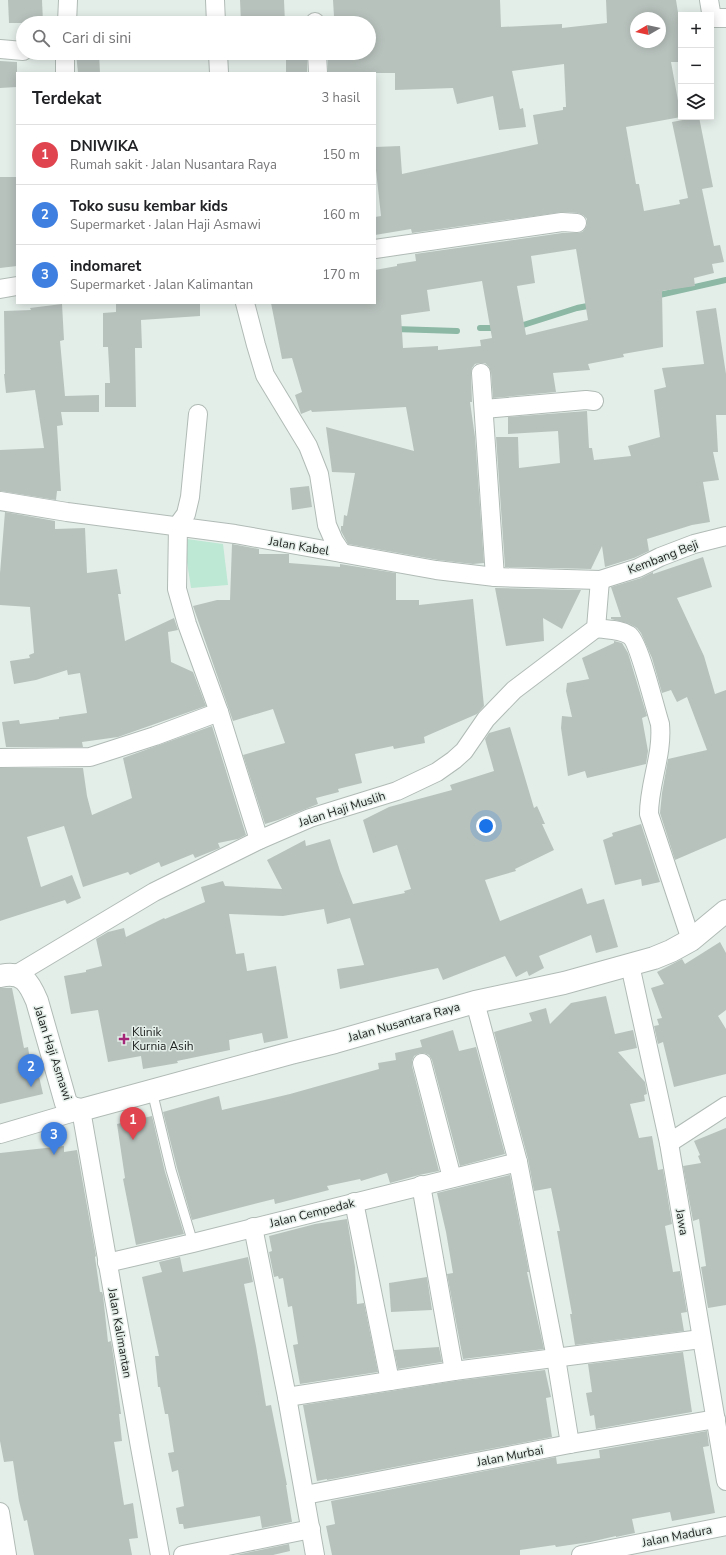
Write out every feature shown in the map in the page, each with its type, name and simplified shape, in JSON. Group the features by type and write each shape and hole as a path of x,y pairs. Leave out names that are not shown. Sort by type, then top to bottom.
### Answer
{"street":[{"path":"67,16 68,0"},
{"path":"214,0 215,16"},
{"path":"709,0 712,18 726,18"},
{"path":"0,49 16,50"},
{"path":"65,60 65,72"},
{"path":"218,60 219,72"},
{"path":"317,60 318,72"},
{"path":"376,249 562,222 577,223"},
{"path":"0,289 16,286"},
{"path":"245,304 263,368 308,446 319,474 327,525 334,541 342,553"},
{"path":"481,373 495,577"},
{"path":"484,409 586,400 594,401"},
{"path":"198,414 190,497 186,514 178,525 177,589 187,624 219,712 259,840"},
{"name":"Jalan Kabel","path":"0,501 68,512 178,525 235,534 436,570 495,577 600,580"},
{"name":"Kembang Beji","path":"600,580 638,568 660,557 694,544 726,536"},
{"path":"600,580 596,628 624,632 630,635 638,648 660,724 660,747 649,801 649,814 691,940"},
{"name":"Jalan Haji Muslih","path":"8,975 154,892 259,840 310,818 397,791 437,772 464,751 486,719 514,690 596,628"},
{"path":"0,758 90,757 155,736 219,712"},
{"name":"Jalan Nusantara Raya","path":"76,1109 152,1091 335,1042 475,1002 564,982 654,958 691,940 726,911"},
{"name":"Jawa","path":"630,965 669,1143 726,1481"},
{"name":"Jalan Haji Asmawi","path":"8,975 25,980 31,988 39,1008 64,1098 66,1103 76,1109"},
{"path":"475,1002 518,1162 556,1358 570,1444"},
{"path":"422,1064 452,1178"},
{"path":"669,1143 726,1106"},
{"path":"0,1134 76,1109"},
{"name":"Jalan Kalimantan","path":"76,1109 107,1263 160,1555"},
{"name":"Jalan Cempedak","path":"107,1263 518,1162"},
{"path":"421,1186 454,1371"},
{"path":"354,1202 390,1382"},
{"path":"253,1227 287,1397 315,1555"},
{"path":"287,1397 454,1371 701,1339"},
{"name":"Jalan Murbai","path":"305,1494 570,1444 716,1419"},
{"path":"0,1512 7,1555"},
{"name":"Jalan Madura","path":"586,1555 726,1526"},
{"path":"183,1555 311,1529"}],"lane":[{"path":"152,1091 171,1170 192,1243"}],"green space":[{"path":"187,539 223,544 228,585 191,588 186,556"}],"building":[{"path":"8,0 42,0 43,16 16,16 16,23 9,23"},
{"path":"240,0 284,0 285,16 241,16"},
{"path":"333,0 500,0 501,27 562,24 562,28 607,23 606,0 676,0 678,12 678,62 671,62 678,100 678,118 626,127 636,184 639,184 644,211 680,204 679,200 688,198 672,122 683,120 700,120 713,187 702,189 714,246 720,245 724,262 712,264 714,273 694,278 695,286 662,291 663,347 623,354 624,357 588,364 590,370 553,373 556,392 493,398 491,372 489,367 485,363 475,364 472,368 471,374 472,402 470,402 475,437 484,563 473,564 438,560 348,544 341,531 341,526 343,526 344,515 347,516 355,473 332,472 326,427 414,451 406,407 312,412 311,410 301,414 295,395 302,392 292,358 282,359 271,304 376,304 376,270 416,261 415,254 562,233 582,232 587,224 587,219 578,213 563,212 412,233 411,229 376,235 376,217 381,216 376,170 376,147 400,146 402,174 538,144 533,115 563,110 563,107 566,107 564,64 512,71 520,109 523,108 526,127 499,130 493,96 457,104 453,88 395,90 395,73 328,72 328,60 376,60 376,16 334,16","holes":["576,249 588,320 526,335 517,286 535,283 531,256","482,281 492,338 480,340 481,346 438,350 438,346 403,348 401,315 430,311 427,290"]},
{"path":"77,60 99,60 100,72 78,72"},
{"path":"286,60 307,60 307,72 286,72"},
{"path":"0,61 17,62 16,87 0,88"},
{"path":"0,177 16,177 16,266 0,268"},
{"path":"62,304 64,340 60,341 65,396 99,395 99,412 61,412 63,425 57,426 61,491 57,491 56,500 0,491 0,450 44,448 35,390 6,393 4,374 4,311 31,310 30,308"},
{"path":"116,304 200,304 200,316 141,320 142,348 135,348 136,407 105,407 105,383 110,383 108,347 103,347 103,313 116,312"},
{"path":"716,308 726,374 726,415 716,415 718,452 713,452 719,480 703,482 710,522 692,525 647,539 649,551 634,558 605,567 602,546 591,569 505,567 496,437 518,437 519,468 560,463 558,431 508,434 508,417 587,411 589,448 592,448 594,460 631,456 628,446 660,437 654,390 666,387 662,368 704,364 696,311"},
{"path":"309,486 312,507 292,510 290,488"},
{"path":"5,512 55,521 55,529 85,528 87,573 117,569 121,594 118,594 125,641 174,618 178,630 168,632 171,662 193,672 206,706 118,737 82,742 83,747 6,747 2,722 19,720 20,724 59,719 59,717 87,713 80,673 68,675 67,670 36,680 14,684 10,661 30,658 29,655 34,653 30,607 0,605 0,573"},
{"path":"232,544 259,549 259,554 289,554 289,563 340,567 340,564 396,573 396,600 419,600 419,605 473,599 484,706 477,714 424,737 425,743 394,749 393,746 355,754 362,783 338,789 339,792 316,798 318,804 265,824 243,755 285,743 273,709 233,721 193,606 217,600 230,600"},
{"path":"703,557 712,587 677,598 704,656 715,694 726,690 726,838 675,860 660,813 668,759 707,750 687,697 677,702 671,690 662,693 652,658 641,633 637,628 630,624 611,619 611,617 621,617 611,587 641,578 653,572 653,574"},
{"path":"495,588 581,590 562,629 543,618 544,641 506,646"},
{"path":"614,641 622,643 628,653 647,716 642,718 648,751 646,764 587,778 585,771 568,776 561,728 562,716 572,717 566,691 567,683 589,679 582,658 614,643"},
{"path":"212,726 246,835 238,839 218,843 220,848 195,858 193,854 161,867 159,862 130,875 128,872 83,887 64,826 27,837 41,887 72,875 81,898 67,904 65,900 0,921 0,768 83,768 87,796 92,815 132,798 123,758"},
{"path":"510,727 534,808 537,806 545,824 542,824 554,850 515,869 516,871 485,880 500,921 582,888 587,904 604,899 618,947 596,953 591,935 539,956 544,968 529,976 527,971 516,977 505,956 443,980 438,968 340,989 337,969 364,965 350,918 327,924 324,909 283,916 229,914 236,954 244,953 247,971 276,966 288,1038 264,1043 262,1033 229,1040 230,1050 177,1061 178,1063 143,1069 141,1056 108,1062 98,1010 71,1014 64,976 86,972 86,970 102,966 96,939 108,932 124,928 126,937 164,918 165,919 205,902 201,887 223,881 225,886 282,889 267,860 305,840 306,846 330,839 340,871 353,904 405,893 404,891 411,889 397,845 373,853 363,820 389,807 452,790 450,785 494,771 485,739 489,733"},
{"path":"641,824 660,882 642,886 641,879 615,885 603,840 613,836 612,833"},
{"path":"720,942 726,953 726,1010 718,1016 726,1029 726,1074 674,1087 663,1042 658,1044 654,1026 659,1025 657,1019 662,1018 651,988 664,984 657,972 682,959 685,964"},
{"path":"0,988 12,988 24,1048 28,1047 32,1073 38,1072 43,1094 0,1104"},
{"path":"606,996 615,1034 633,1030 637,1048 618,1052 645,1082 647,1094 644,1095 645,1101 630,1104 639,1138 652,1136 658,1170 663,1169 672,1224 665,1226 673,1272 680,1271 687,1312 681,1313 684,1331 575,1345 570,1314 572,1314 557,1231 560,1231 551,1188 534,1191 528,1159 494,1032 532,1021 529,1013 546,1008 550,1024 571,1003"},
{"path":"453,1030 459,1051 476,1047 505,1154 460,1166 432,1060 429,1055 420,1053 414,1056 412,1066 439,1171 390,1183 387,1173 361,1181 360,1179 327,1186 329,1190 275,1204 274,1199 192,1220 163,1112 219,1096 222,1110 290,1094 379,1069 378,1063 396,1060 395,1053 422,1047 420,1040"},
{"path":"152,1116 165,1172 184,1234 136,1245 123,1179 125,1178 117,1124"},
{"path":"726,1128 726,1305 708,1308 701,1267 706,1266 699,1219 693,1221 683,1166 701,1163 698,1156 700,1155 694,1141"},
{"path":"64,1146 64,1152 77,1150 96,1256 100,1292 102,1292 103,1295 108,1342 111,1341 121,1414 119,1414 122,1441 114,1442 124,1505 133,1503 138,1538 129,1539 132,1555 34,1555 27,1520 24,1521 19,1501 13,1461 4,1462 0,1441 0,1153"},
{"path":"510,1175 529,1272 527,1272 544,1349 463,1359 447,1274 453,1273 437,1193"},
{"path":"347,1219 355,1267 357,1304 364,1303 378,1372 300,1384 293,1345 298,1344 292,1306 288,1307 283,1278 279,1279 278,1276 274,1277 269,1252 272,1251 269,1236 315,1224"},
{"path":"180,1257 183,1272 248,1257 253,1282 244,1284 266,1406 271,1405 287,1485 292,1522 262,1528 260,1516 184,1529 183,1524 179,1524 176,1508 184,1506 178,1470 172,1472 168,1453 174,1452 168,1414 165,1414 160,1387 158,1387 155,1356 159,1356 142,1277 162,1272 159,1262"},
{"path":"427,1277 432,1310 391,1312 389,1283"},
{"path":"439,1347 442,1362 398,1369 394,1350"},
{"path":"683,1352 692,1412 596,1429 594,1415 590,1416 586,1393 592,1392 588,1364"},
{"path":"545,1370 551,1397 546,1398 552,1437 317,1481 303,1405 455,1381"},
{"path":"707,1431 709,1446 703,1447 715,1513 672,1521 670,1512 632,1519 635,1533 590,1542 520,1550 520,1555 332,1555 326,1526 335,1524 331,1501 556,1457 557,1464 600,1458 599,1450"},
{"path":"289,1544 290,1551 273,1555 236,1555"}],"waterway":[{"path":"655,296 726,280"},
{"path":"517,327 577,308 593,305"},
{"path":"480,328 498,328"},
{"path":"395,329 457,331"}],"place":[{"name":"Klinik Kurnia Asih","path":"124,1039"},
{"name":"Toko susu kembar kids","path":"31,1087"},
{"name":"DNIWIKA","path":"133,1140"},
{"name":"indomaret","path":"54,1155"}]}
